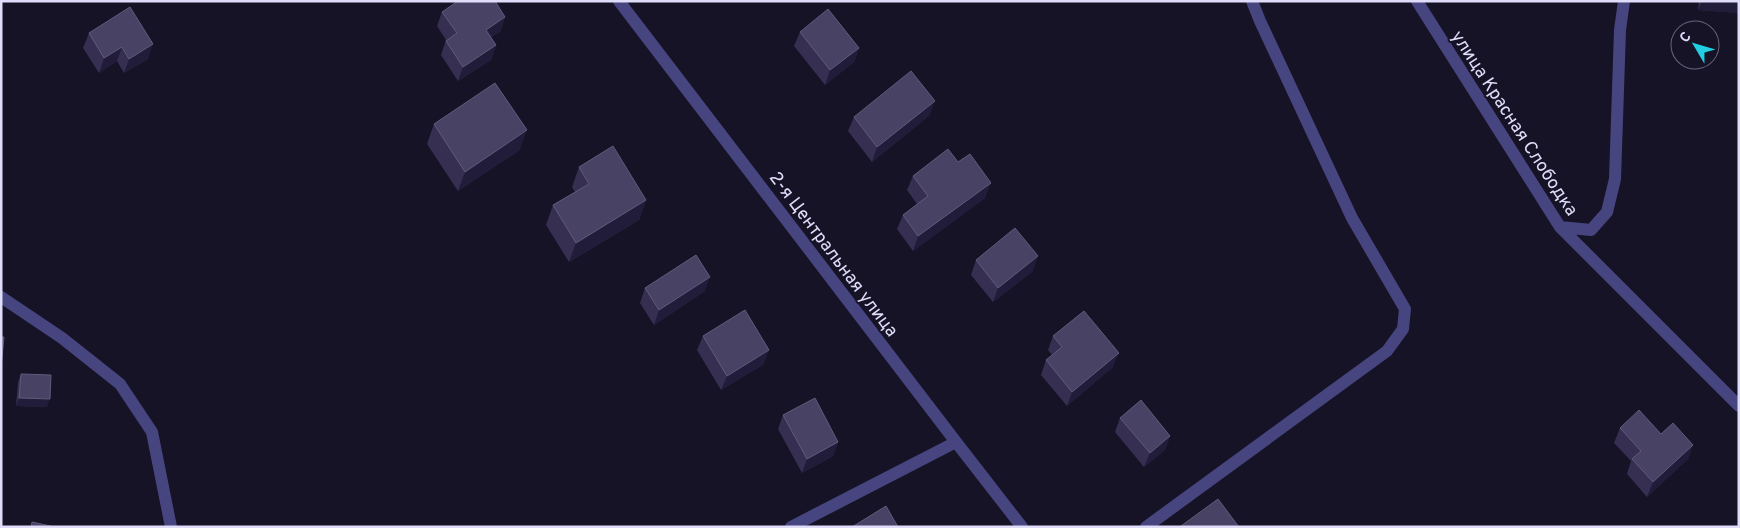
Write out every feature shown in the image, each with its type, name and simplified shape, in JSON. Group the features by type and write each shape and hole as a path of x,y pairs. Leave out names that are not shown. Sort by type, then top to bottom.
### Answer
{"street":[{"name":"2-я Центральная улица","path":"619,1 1022,527"},
{"path":"1146,527 1386,351 1403,329 1405,309 1352,218 1252,1"},
{"name":"улица Красная Слободка","path":"1417,1 1560,227 1739,406"},
{"path":"1560,227 1591,230 1607,212 1615,179 1620,30 1624,1"},
{"path":"1,297 62,338 120,384 152,432 171,527"},
{"path":"791,527 956,442"}],"building":[{"path":"458,1 495,1 505,17 486,30 496,45 463,67 446,41 457,33 442,12"},
{"path":"130,7 153,44 129,59 122,47 104,58 89,33"},
{"path":"828,9 859,48 830,70 800,32"},
{"path":"911,71 935,101 877,147 854,117"},
{"path":"495,83 527,130 465,172 434,124"},
{"path":"613,146 646,200 576,243 553,205 589,184 579,167"},
{"path":"948,149 958,162 970,154 991,183 918,236 903,215 928,196 913,176"},
{"path":"1015,228 1038,256 998,288 976,260"},
{"path":"696,255 710,277 659,310 645,288"},
{"path":"745,310 769,350 727,376 703,336"},
{"path":"1084,311 1119,353 1072,392 1046,360 1062,347 1053,336"},
{"path":"1,337 4,337 1,367"},
{"path":"21,374 51,375 50,399 19,398"},
{"path":"815,398 838,442 807,459 783,415"},
{"path":"1141,400 1170,436 1150,453 1120,418"},
{"path":"1639,410 1661,434 1673,423 1693,445 1653,482 1632,459 1641,451 1620,428"},
{"path":"1218,499 1239,527 1181,526"},
{"path":"886,506 898,527 852,527"},
{"path":"32,522 55,527 31,527"}]}
